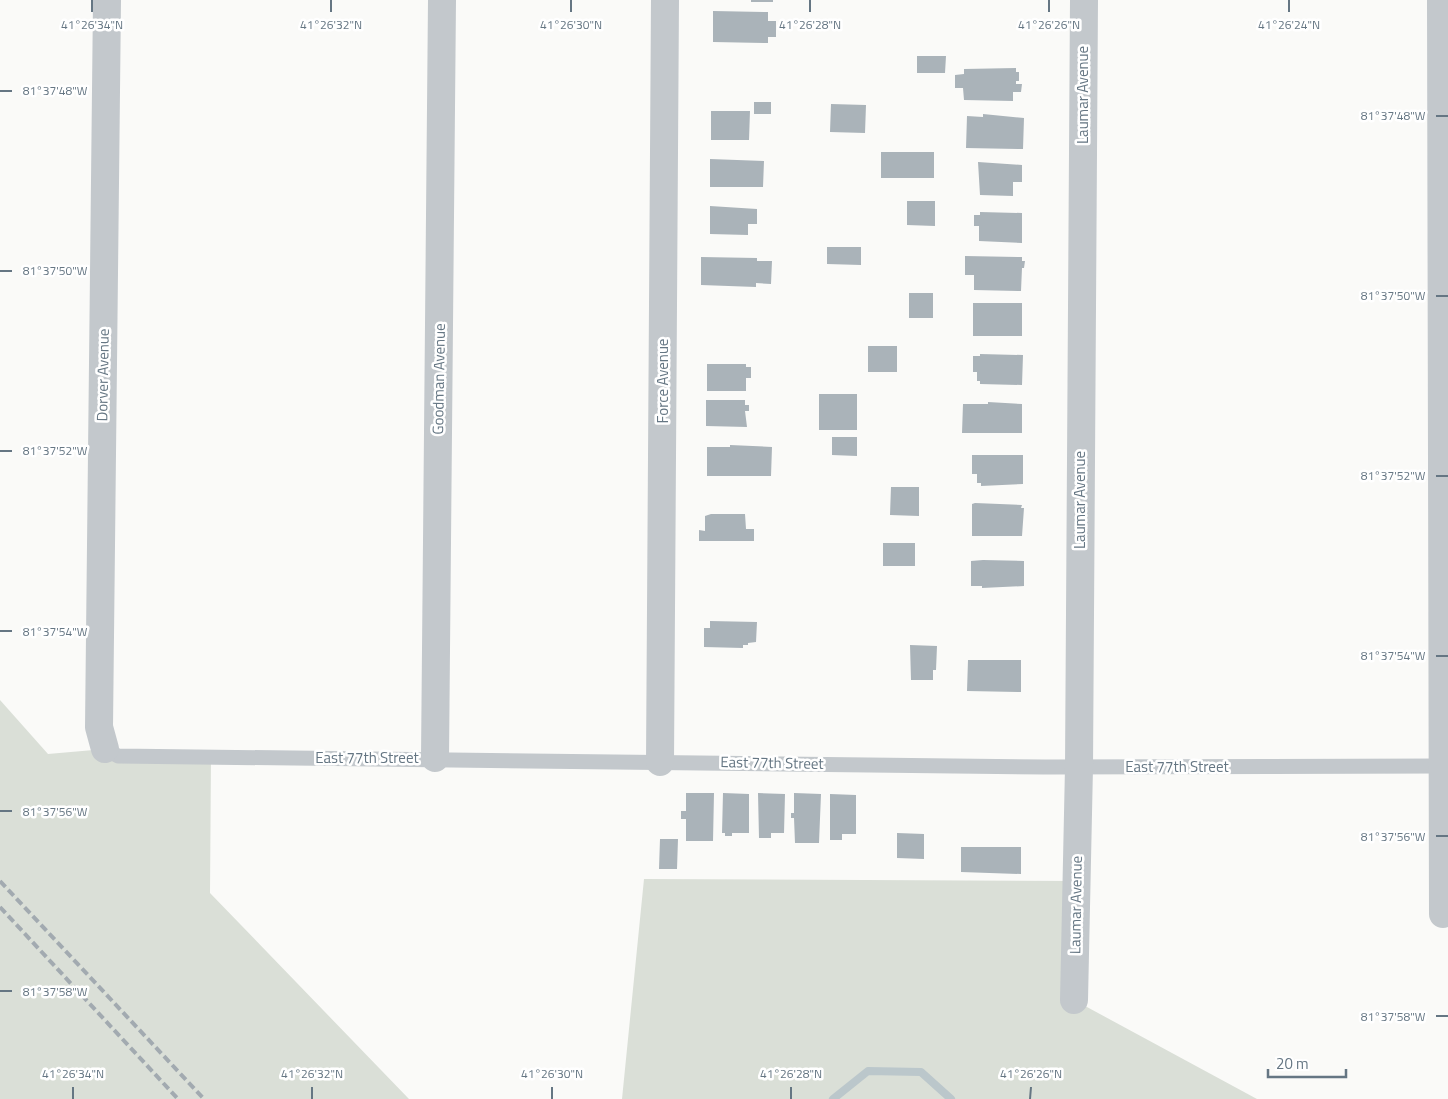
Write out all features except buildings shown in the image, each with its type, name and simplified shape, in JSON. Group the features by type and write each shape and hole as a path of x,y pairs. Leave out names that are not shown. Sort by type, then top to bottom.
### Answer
{"street":[{"name":"Dorver Avenue","path":"105,749 99,727 107,0"},
{"name":"Goodman Avenue","path":"435,758 442,0"},
{"name":"Force Avenue","path":"660,762 665,0"},
{"name":"Laumar Avenue","path":"1074,1000 1079,767 1084,0"},
{"path":"1440,0 1445,728 1441,766 1443,914"}],"lane":[{"name":"East 77th Street","path":"105,749 118,756 435,758 1079,767 1441,766"}],"shaded area":[{"path":"0,700 48,754 105,749 211,756 210,893 409,1099 0,1099"},
{"path":"644,879 1076,881 1074,1000 1257,1099 622,1099"}],"waterway":[{"path":"833,1099 868,1071 921,1072 951,1099"}],"railway":[{"path":"0,881 204,1099"},
{"path":"0,907 178,1099"}]}
